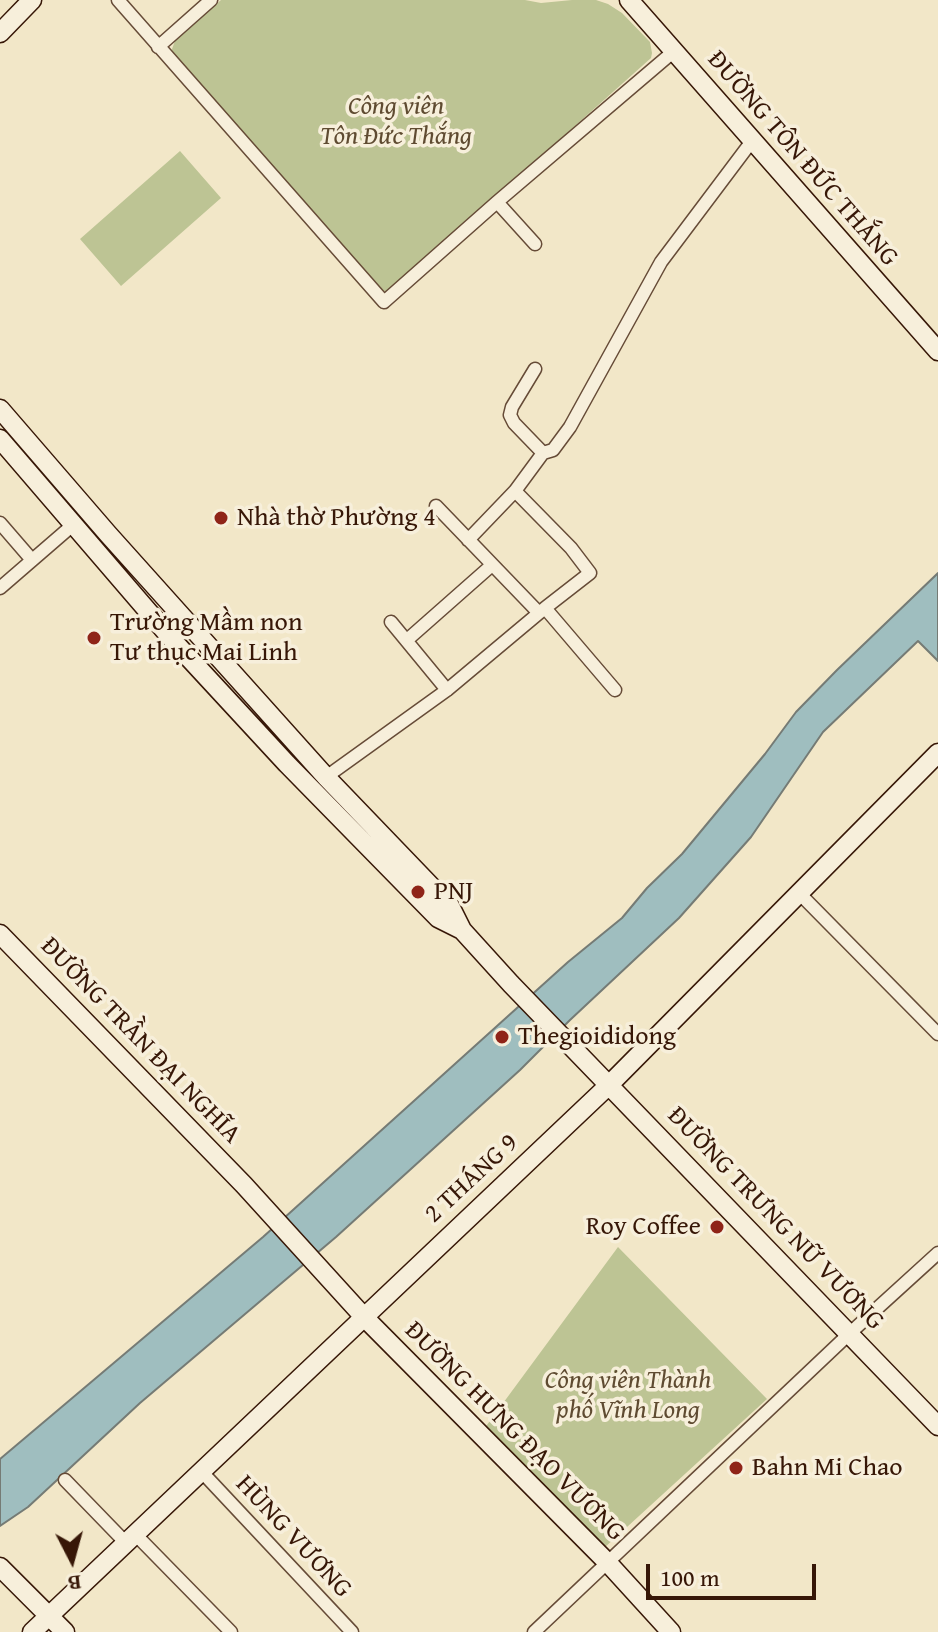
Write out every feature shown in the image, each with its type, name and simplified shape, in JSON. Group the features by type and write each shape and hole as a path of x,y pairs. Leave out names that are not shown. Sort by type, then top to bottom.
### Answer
{"main road":[{"path":"0,33 32,0"},
{"name":"ĐƯỜNG TÔN ĐỨC THẮNG","path":"629,0 938,351"},
{"path":"0,409 74,524 177,645 319,784"},
{"path":"0,439 40,471 319,784"},
{"name":"2 THÁNG 9","path":"32,1632 201,1471 358,1311 609,1085 938,753"},
{"name":"ĐƯỜNG TRƯNG NỮ VƯƠNG","path":"319,784 450,906 462,930 511,984 938,1426"},
{"name":"ĐƯỜNG TRẦN ĐẠI NGHĨA","path":"0,934 244,1185 358,1311"},
{"name":"ĐƯỜNG HƯNG ĐẠO VƯƠNG","path":"358,1311 608,1563 671,1632"},
{"path":"0,1567 65,1632"}],"street":[{"path":"118,0 384,302 673,52"},
{"path":"158,47 211,0"},
{"path":"468,540 515,491 543,453 553,450 570,427 661,262 752,141"},
{"path":"497,202 535,244"},
{"path":"535,369 510,415 543,453"},
{"path":"319,784 447,690 590,573 571,548 515,491"},
{"path":"436,506 492,565 542,610 615,690"},
{"path":"0,523 32,560"},
{"path":"0,588 74,524"},
{"path":"407,640 492,565"},
{"path":"391,622 447,690"},
{"path":"799,893 938,1034"},
{"path":"534,1632 938,1253"},
{"name":"HÙNG VƯƠNG","path":"201,1471 352,1632"},
{"path":"65,1480 231,1632"}],"green space":[{"name":"Công viên Tôn Đức Thắng","path":"221,0 525,0 541,3 596,0 622,13 650,42 652,53 651,58 390,291 384,291 173,57 175,41"},
{"path":"180,151 221,198 121,286 80,239"},
{"name":"Công viên Thành phố Vĩnh Long","path":"618,1247 767,1399 604,1548 484,1429"}],"water":[{"path":"938,573 938,661 918,641 823,732 751,837 679,918 520,1070 336,1237 140,1403 28,1507 0,1526 0,1459 263,1237 568,962 622,918 682,854 796,712"}],"place":[{"name":"Nhà thờ Phường 4","path":"221,518"},
{"name":"Trường Mầm non Tư thục Mai Linh","path":"94,638"},
{"name":"PNJ","path":"418,892"},
{"name":"Thegioididong","path":"502,1037"},
{"name":"Roy Coffee","path":"717,1227"},
{"name":"Bahn Mi Chao","path":"736,1468"}]}
